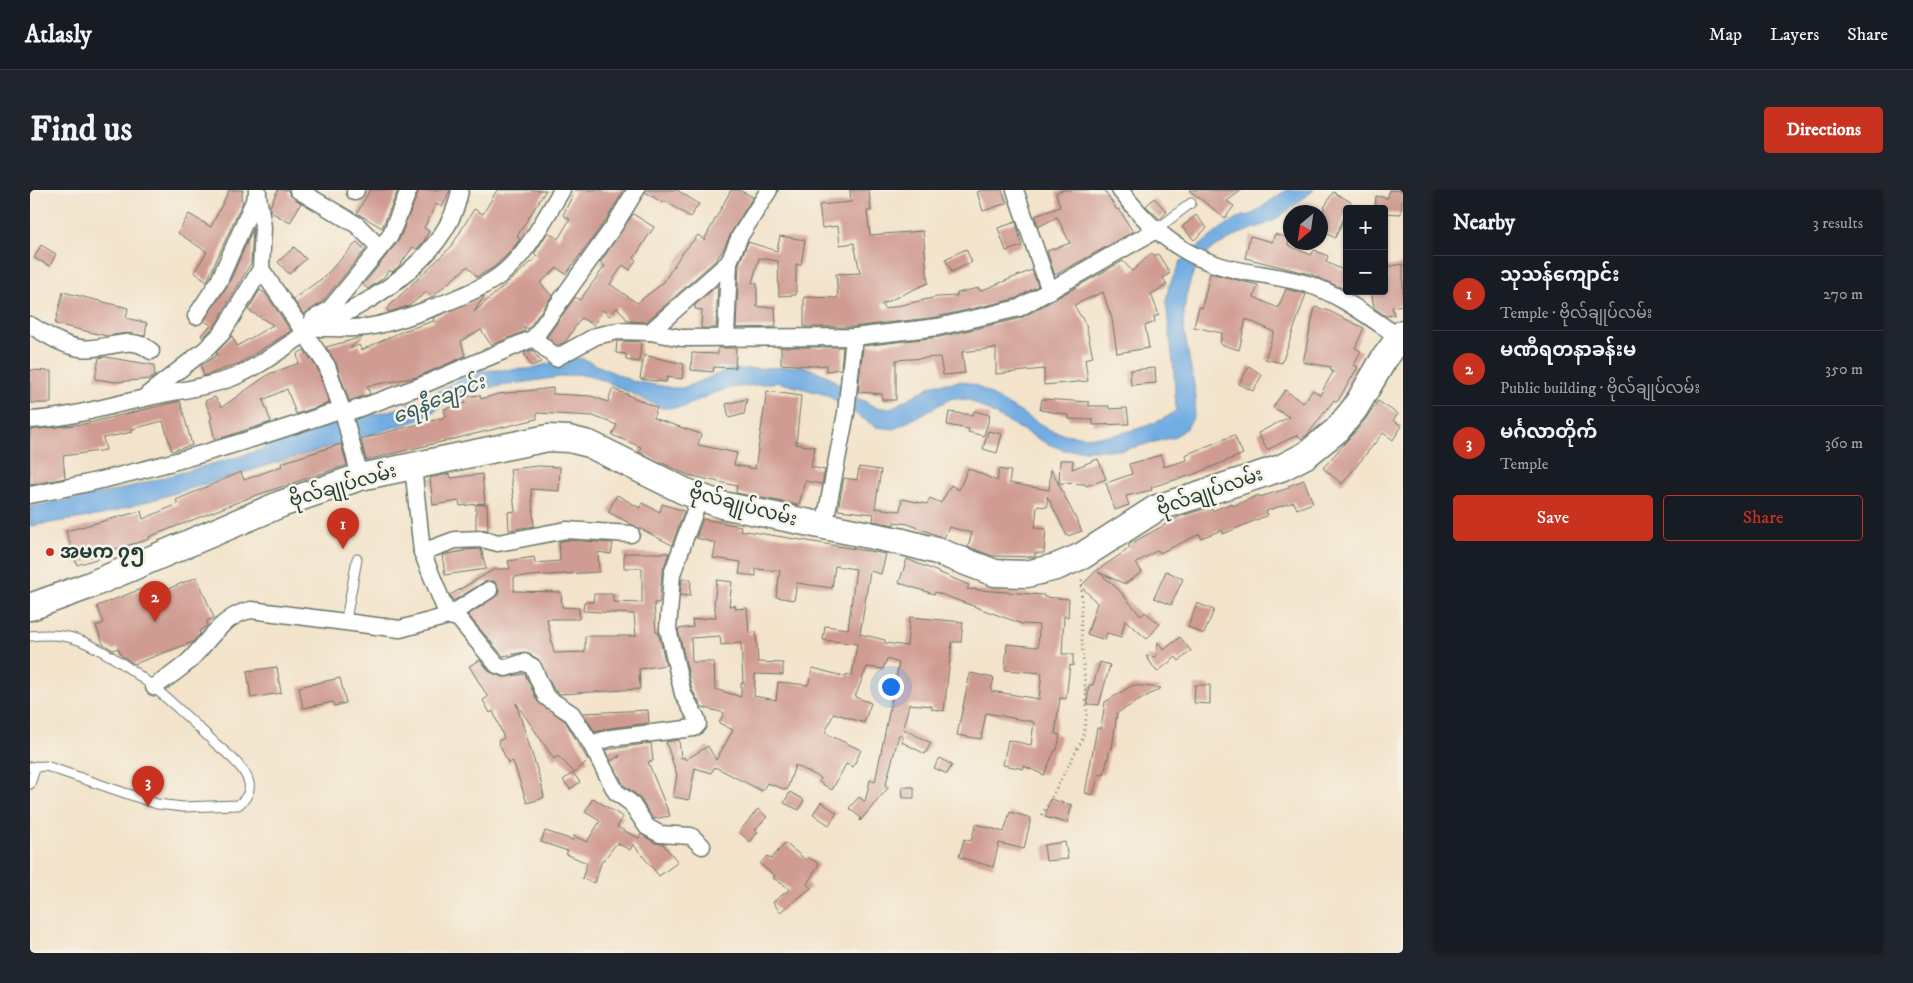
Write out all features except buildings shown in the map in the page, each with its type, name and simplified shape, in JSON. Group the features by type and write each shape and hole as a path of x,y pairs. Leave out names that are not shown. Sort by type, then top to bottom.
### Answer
{"main road":[{"name":"ဗိုလ်‌ချုပ်‌လမ်း","path":"30,607 88,586 281,504 360,477 529,440 548,438 569,439 609,452 700,497 722,505 824,528 903,542 995,573 1027,574 1056,567 1082,556 1157,508 1281,468 1306,455 1337,430 1355,408 1401,335"}],"street":[{"path":"298,190 357,225 379,247"},
{"path":"30,420 59,419 232,377 266,362 307,330 329,310 352,284 396,224 409,190"},
{"path":"307,330 357,307 408,272 432,249 450,222 460,190"},
{"path":"307,330 367,327 391,322 475,289 498,277 522,252 562,190"},
{"path":"30,495 176,463 343,414 418,387 534,338 614,226 636,190"},
{"path":"726,338 729,262 740,236 769,190"},
{"path":"1015,190 1050,291"},
{"path":"1120,190 1156,230 1183,250 1208,262 1307,284 1364,313 1401,335"},
{"path":"143,398 206,349 222,333 261,269 263,227 259,191"},
{"path":"196,316 219,281 259,191"},
{"path":"534,338 556,358 596,336 618,331 650,332 682,338 854,337 938,327 1019,308 1156,230"},
{"path":"650,332 729,262"},
{"path":"261,269 307,330 327,366 343,414 360,477"},
{"path":"30,325 63,344 82,348 97,348 135,341 143,344 151,351"},
{"path":"824,528 846,414 854,337"},
{"path":"413,466 422,552 448,616"},
{"path":"591,744 611,738 694,728 698,724 683,694 668,629 672,574 700,497"},
{"path":"422,552 455,540 483,539 498,543 566,530 631,534"},
{"path":"154,687 188,661 224,623 239,612 251,610 346,620 400,629 448,616 489,590"},
{"path":"448,616 458,618 497,665 506,668 524,662 533,668 546,697 572,714 591,744 616,792 631,803 652,832 691,836 702,846"}],"lane":[{"path":"1156,230 1191,203"},
{"path":"346,620 357,559"},
{"path":"30,636 67,636 79,640 154,687 238,765 249,782 249,788 244,801 231,807 183,807 157,804 46,766 33,766 30,784"}],"path":[{"path":"1042,815 1083,738 1087,712 1081,630 1082,556"}],"water":[{"name":"ရေနီချောင်း","path":"1286,190 1314,190 1295,205 1283,205 1283,214 1274,221 1239,234 1211,249 1193,273 1186,295 1183,324 1196,397 1194,416 1187,428 1174,437 1123,450 1064,450 1048,444 969,400 952,398 894,429 876,427 827,395 778,382 731,388 713,393 684,407 662,408 603,380 579,374 467,391 419,420 102,515 30,526 30,507 115,491 245,455 325,426 389,411 421,401 475,371 529,369 568,358 583,359 632,381 673,388 683,388 728,370 803,366 828,376 858,398 877,408 891,408 933,385 961,381 975,385 1052,431 1086,437 1123,433 1154,423 1176,410 1174,372 1166,302 1169,286 1181,261 1223,227 1242,216 1251,215"}],"place":[{"name":"သုသန်ကျောင်း","path":"343,549"},
{"name":"အမက ၇၅","path":"50,552"},
{"name":"မဏီရတနာခန်းမ","path":"155,622"},
{"name":"မင်္ဂလာတိုက်","path":"148,807"}]}
